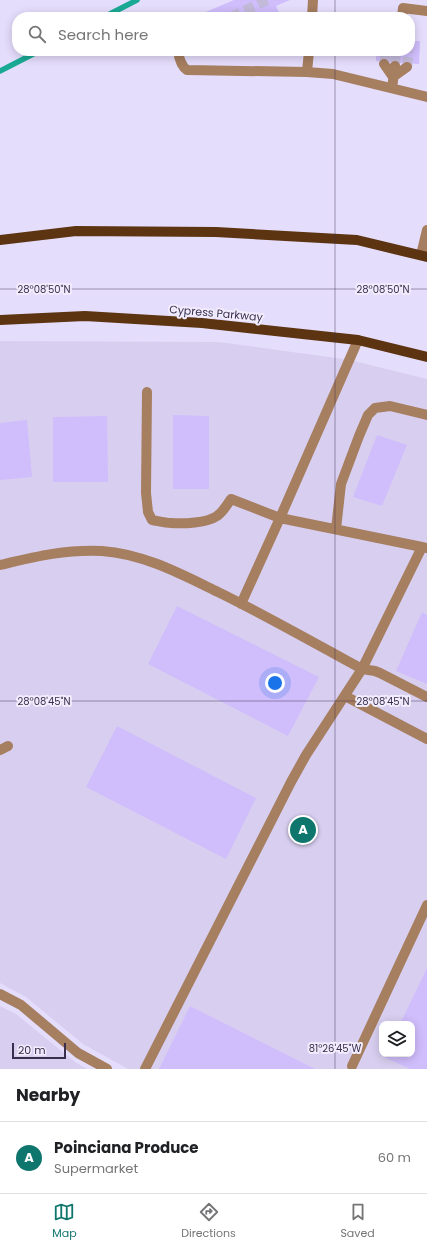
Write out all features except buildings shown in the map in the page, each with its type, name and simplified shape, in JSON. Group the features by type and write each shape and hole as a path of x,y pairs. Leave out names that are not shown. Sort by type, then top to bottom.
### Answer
{"main road":[{"path":"0,240 76,231 216,232 357,240 424,256"},
{"name":"Cypress Parkway","path":"0,320 85,316 202,323 358,340 427,357"}],"street":[{"path":"312,12 313,0"},
{"path":"403,12 403,8 427,11"},
{"path":"179,56 187,70 307,72 333,74 427,97"},
{"path":"307,72 309,56"},
{"path":"384,64 393,77"},
{"path":"392,88 395,66"},
{"path":"393,77 407,67"},
{"path":"424,256 427,230"},
{"path":"241,604 358,340"},
{"path":"145,1069 291,782 306,755 362,669 424,547 280,518 231,499 218,516 211,520 170,523 152,520 148,512 146,493 147,392"},
{"path":"336,529 341,484 368,415 375,408 390,406 427,415"},
{"path":"0,565 51,553 74,551 101,551 126,554 149,560 186,576 241,604 362,669 380,673 427,697"},
{"path":"345,696 427,739"},
{"path":"352,1066 427,905"},
{"path":"0,994 21,1005 78,1053 107,1069"}],"shaded area":[{"path":"0,341 219,342 350,360 427,379 427,1069 128,1069 83,1044 26,997 0,983"},
{"path":"0,1006 16,1014 75,1062 87,1069 0,1069"}],"waterway":[{"path":"114,12 137,0"},
{"path":"0,71 29,56"}],"tunnel":[{"path":"242,12 267,0"},
{"path":"384,64 385,56"},
{"path":"395,66 396,56"},
{"path":"407,67 408,56"}],"place":[{"name":"Poinciana Produce","path":"303,830"}]}
